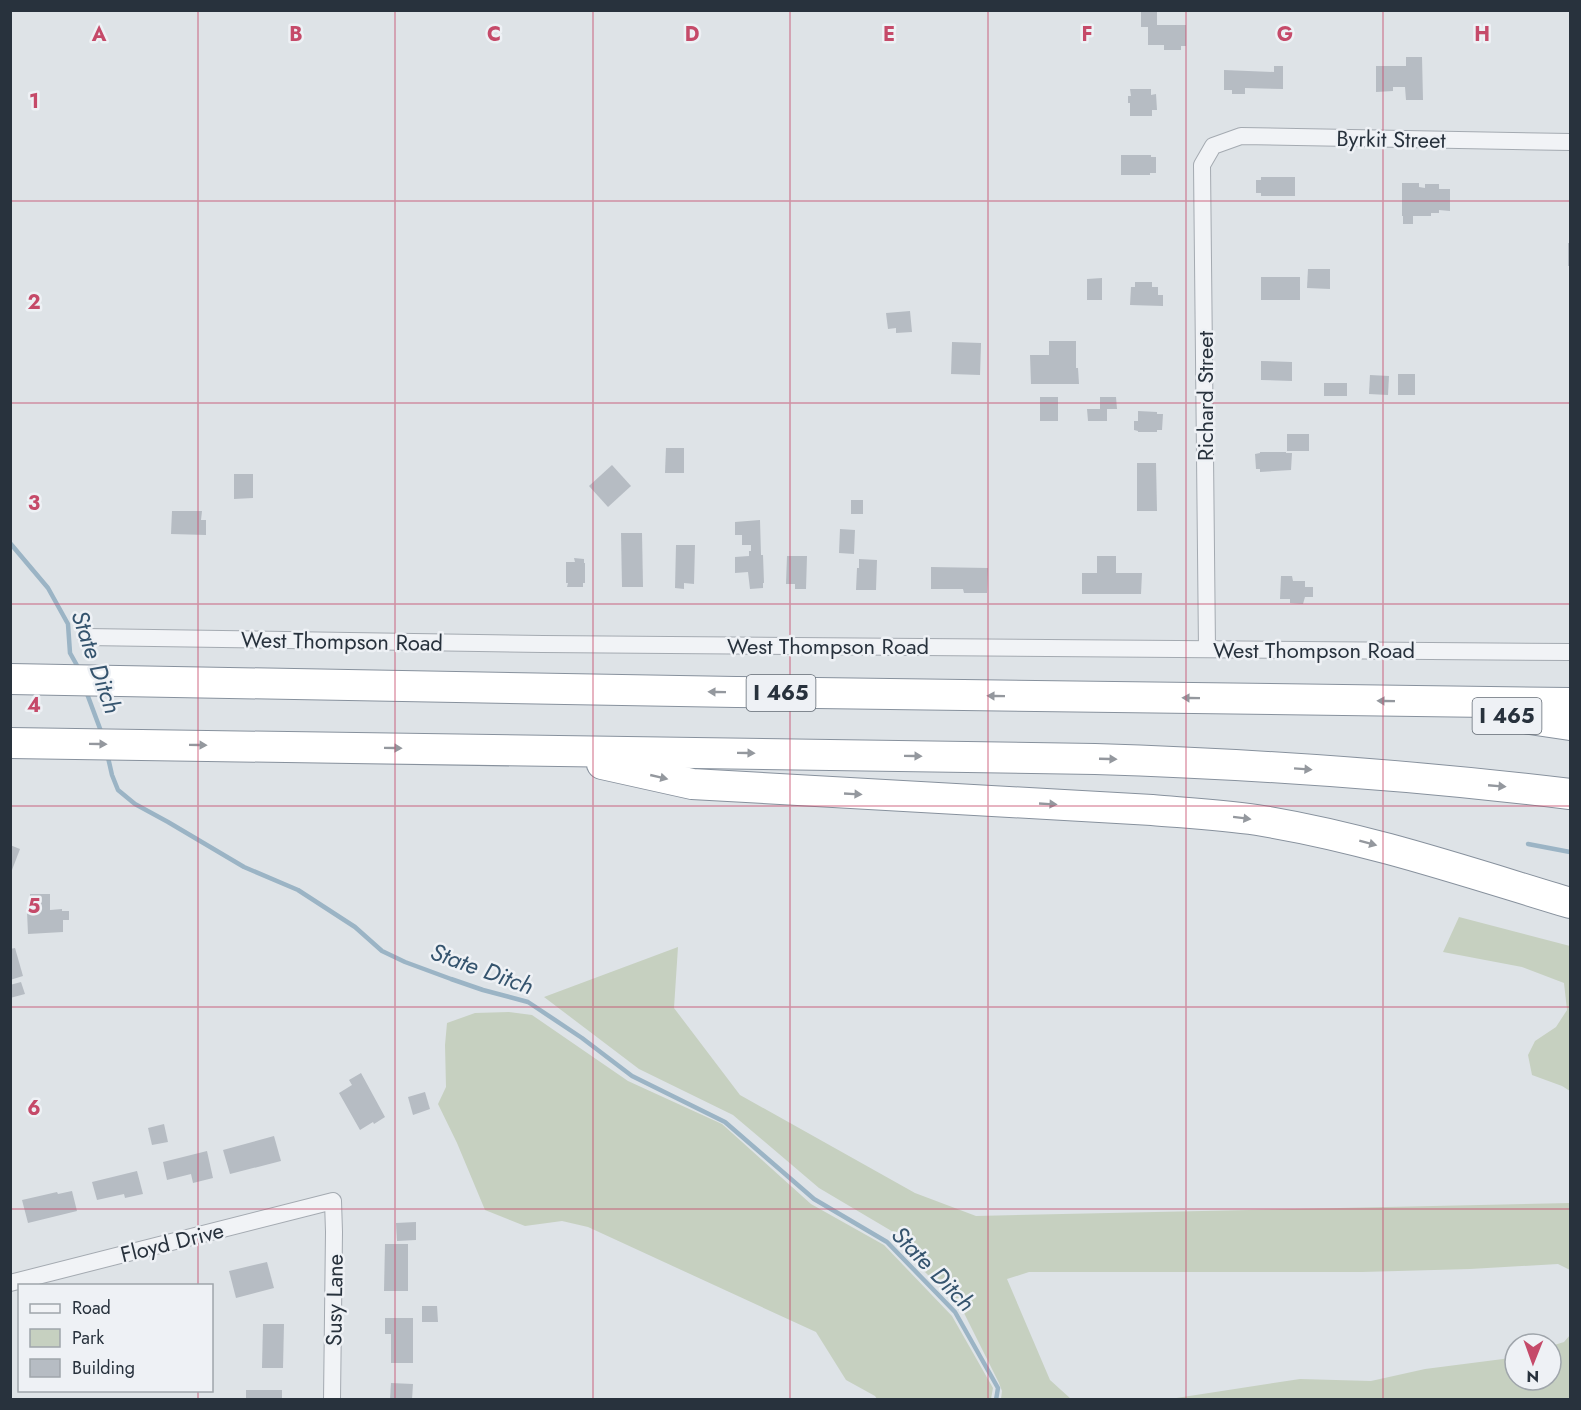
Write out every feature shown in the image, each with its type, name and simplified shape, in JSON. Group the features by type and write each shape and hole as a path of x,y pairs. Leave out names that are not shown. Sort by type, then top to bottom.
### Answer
{"highway":[{"name":"I 465","path":"22,679 736,693 1445,702 1479,712 1570,724"},
{"path":"1445,702 1570,703"},
{"path":"10,743 1074,758 1207,762 1570,794"},
{"path":"541,750 692,784 1152,810 1256,820 1365,842 1570,903"}],"street":[{"name":"Byrkit Street","path":"1213,146 1241,136 1570,142"},
{"name":"Richard Street","path":"1207,649 1202,165 1213,146"},
{"name":"West Thompson Road","path":"86,637 555,644 1570,652"},
{"name":"Floyd Drive","path":"10,1283 333,1201"},
{"name":"Susy Lane","path":"332,1400 333,1201"}],"green space":[{"path":"1459,917 1570,946 1570,1091 1532,1075 1528,1055 1535,1041 1556,1027 1567,1010 1564,983 1522,967 1443,952"},
{"path":"678,947 674,1008 740,1095 915,1193 976,1216 1570,1203 1570,1270 1558,1264 1362,1272 1029,1272 1007,1279 1050,1380 1071,1399 1001,1399 1002,1391 999,1383 962,1309 924,1271 900,1236 819,1188 733,1115 639,1069 544,997"},
{"path":"509,1012 532,1015 628,1081 722,1124 811,1204 884,1245 952,1316 993,1388 991,1399 877,1399 846,1380 816,1332 588,1227 562,1221 525,1226 485,1210 438,1104 446,1087 447,1023 475,1013"},
{"path":"1570,1335 1570,1399 1170,1399 1300,1379 1371,1381 1425,1369 1503,1359 1503,1392 1563,1392 1564,1342"}],"building":[{"path":"1141,12 1157,12 1157,25 1186,25 1186,46 1181,46 1181,50 1164,50 1164,45 1148,45 1148,27 1141,27"},
{"path":"1406,57 1422,57 1423,100 1406,100 1405,87 1393,87 1393,91 1376,92 1376,66 1406,66"},
{"path":"1274,66 1283,66 1283,89 1245,88 1245,94 1232,94 1232,90 1224,90 1224,70 1274,72"},
{"path":"1130,89 1151,89 1151,95 1156,94 1157,110 1152,110 1152,116 1130,116 1128,96 1131,96"},
{"path":"1121,155 1156,157 1156,173 1121,175"},
{"path":"1261,177 1295,177 1295,196 1261,196 1261,193 1256,193 1256,180 1261,180"},
{"path":"1402,183 1419,183 1419,187 1425,188 1425,184 1439,184 1439,189 1450,189 1450,211 1439,210 1439,213 1431,213 1431,216 1413,216 1413,224 1403,224"},
{"path":"1568,243 1570,243 1570,266 1568,266"},
{"path":"1308,269 1330,269 1330,289 1307,288"},
{"path":"1261,277 1300,277 1300,300 1261,300"},
{"path":"1102,278 1102,300 1087,300 1087,279"},
{"path":"1135,282 1152,282 1152,287 1158,287 1158,295 1163,295 1163,306 1130,305 1131,287 1135,287"},
{"path":"910,311 912,332 896,333 896,328 888,329 886,313"},
{"path":"1049,341 1076,341 1076,368 1078,368 1079,384 1031,384 1030,355 1049,355"},
{"path":"952,342 981,343 980,375 951,374"},
{"path":"1261,361 1292,362 1292,381 1261,380"},
{"path":"1398,374 1415,374 1415,395 1398,395"},
{"path":"1370,375 1389,376 1388,395 1369,394"},
{"path":"1324,383 1347,383 1347,396 1324,396"},
{"path":"1040,397 1058,397 1058,421 1040,421"},
{"path":"1100,397 1116,397 1117,409 1107,409 1107,421 1088,421 1087,409 1100,409"},
{"path":"1138,411 1163,414 1162,430 1138,432 1134,430 1134,421 1138,421"},
{"path":"1287,434 1309,434 1309,451 1287,451"},
{"path":"666,448 684,448 684,473 665,473"},
{"path":"1260,452 1292,453 1291,470 1260,472 1260,469 1256,469 1255,454"},
{"path":"1137,463 1156,463 1157,511 1137,511"},
{"path":"612,465 631,486 608,507 589,486"},
{"path":"234,474 253,474 253,498 234,499"},
{"path":"851,500 863,500 863,514 851,514"},
{"path":"172,511 202,511 201,520 206,520 206,535 171,534"},
{"path":"760,520 764,583 763,588 750,589 748,572 735,573 735,557 749,556 751,545 742,545 742,535 735,535 735,522"},
{"path":"840,529 855,530 854,554 839,553"},
{"path":"621,533 642,533 643,587 622,587"},
{"path":"676,545 695,545 694,584 684,583 684,589 675,588"},
{"path":"787,556 807,556 806,589 795,589 795,584 786,584"},
{"path":"1097,556 1116,556 1116,573 1142,573 1141,594 1082,594 1082,573 1097,573"},
{"path":"574,558 584,559 585,583 583,587 567,587 566,562 575,562"},
{"path":"859,559 877,560 876,590 856,590"},
{"path":"931,567 988,568 987,593 964,593 963,589 931,589"},
{"path":"1281,576 1292,576 1293,581 1305,581 1305,587 1313,587 1313,597 1305,597 1303,604 1290,603 1290,599 1280,599"},
{"path":"10,845 20,849 12,870 10,869"},
{"path":"30,894 50,894 50,910 69,911 69,920 63,920 63,932 28,934 27,911 31,911"},
{"path":"15,948 23,976 10,980 10,949"},
{"path":"21,982 25,994 10,998 10,985"},
{"path":"361,1073 385,1117 360,1130 339,1093 352,1085 349,1080"},
{"path":"425,1092 430,1109 413,1115 408,1097"},
{"path":"164,1124 168,1142 152,1145 148,1128"},
{"path":"274,1136 281,1161 230,1174 223,1150"},
{"path":"207,1151 213,1178 193,1183 191,1174 167,1180 163,1162"},
{"path":"137,1171 143,1194 125,1198 124,1194 97,1200 92,1182"},
{"path":"72,1191 77,1211 28,1223 22,1200"},
{"path":"416,1222 416,1240 397,1241 396,1223"},
{"path":"385,1244 408,1244 408,1291 384,1291"},
{"path":"267,1262 274,1288 236,1298 229,1271"},
{"path":"422,1306 437,1306 438,1322 422,1322"},
{"path":"385,1318 413,1318 413,1363 391,1363 391,1334 385,1334"},
{"path":"263,1324 284,1324 283,1368 262,1368"},
{"path":"391,1383 413,1384 412,1400 390,1400"},
{"path":"246,1390 282,1390 282,1400 246,1400"}],"waterway":[{"name":"State Ditch","path":"10,543 48,588 68,624 70,653 79,669"},
{"name":"State Ditch","path":"86,691 102,734"},
{"name":"State Ditch","path":"107,753 118,790 135,804 244,867 298,890 355,927 382,951 451,979 528,1002 582,1038 632,1076 725,1122 814,1199 887,1242 955,1312 998,1388 996,1400"},
{"path":"1528,844 1570,852"}]}
